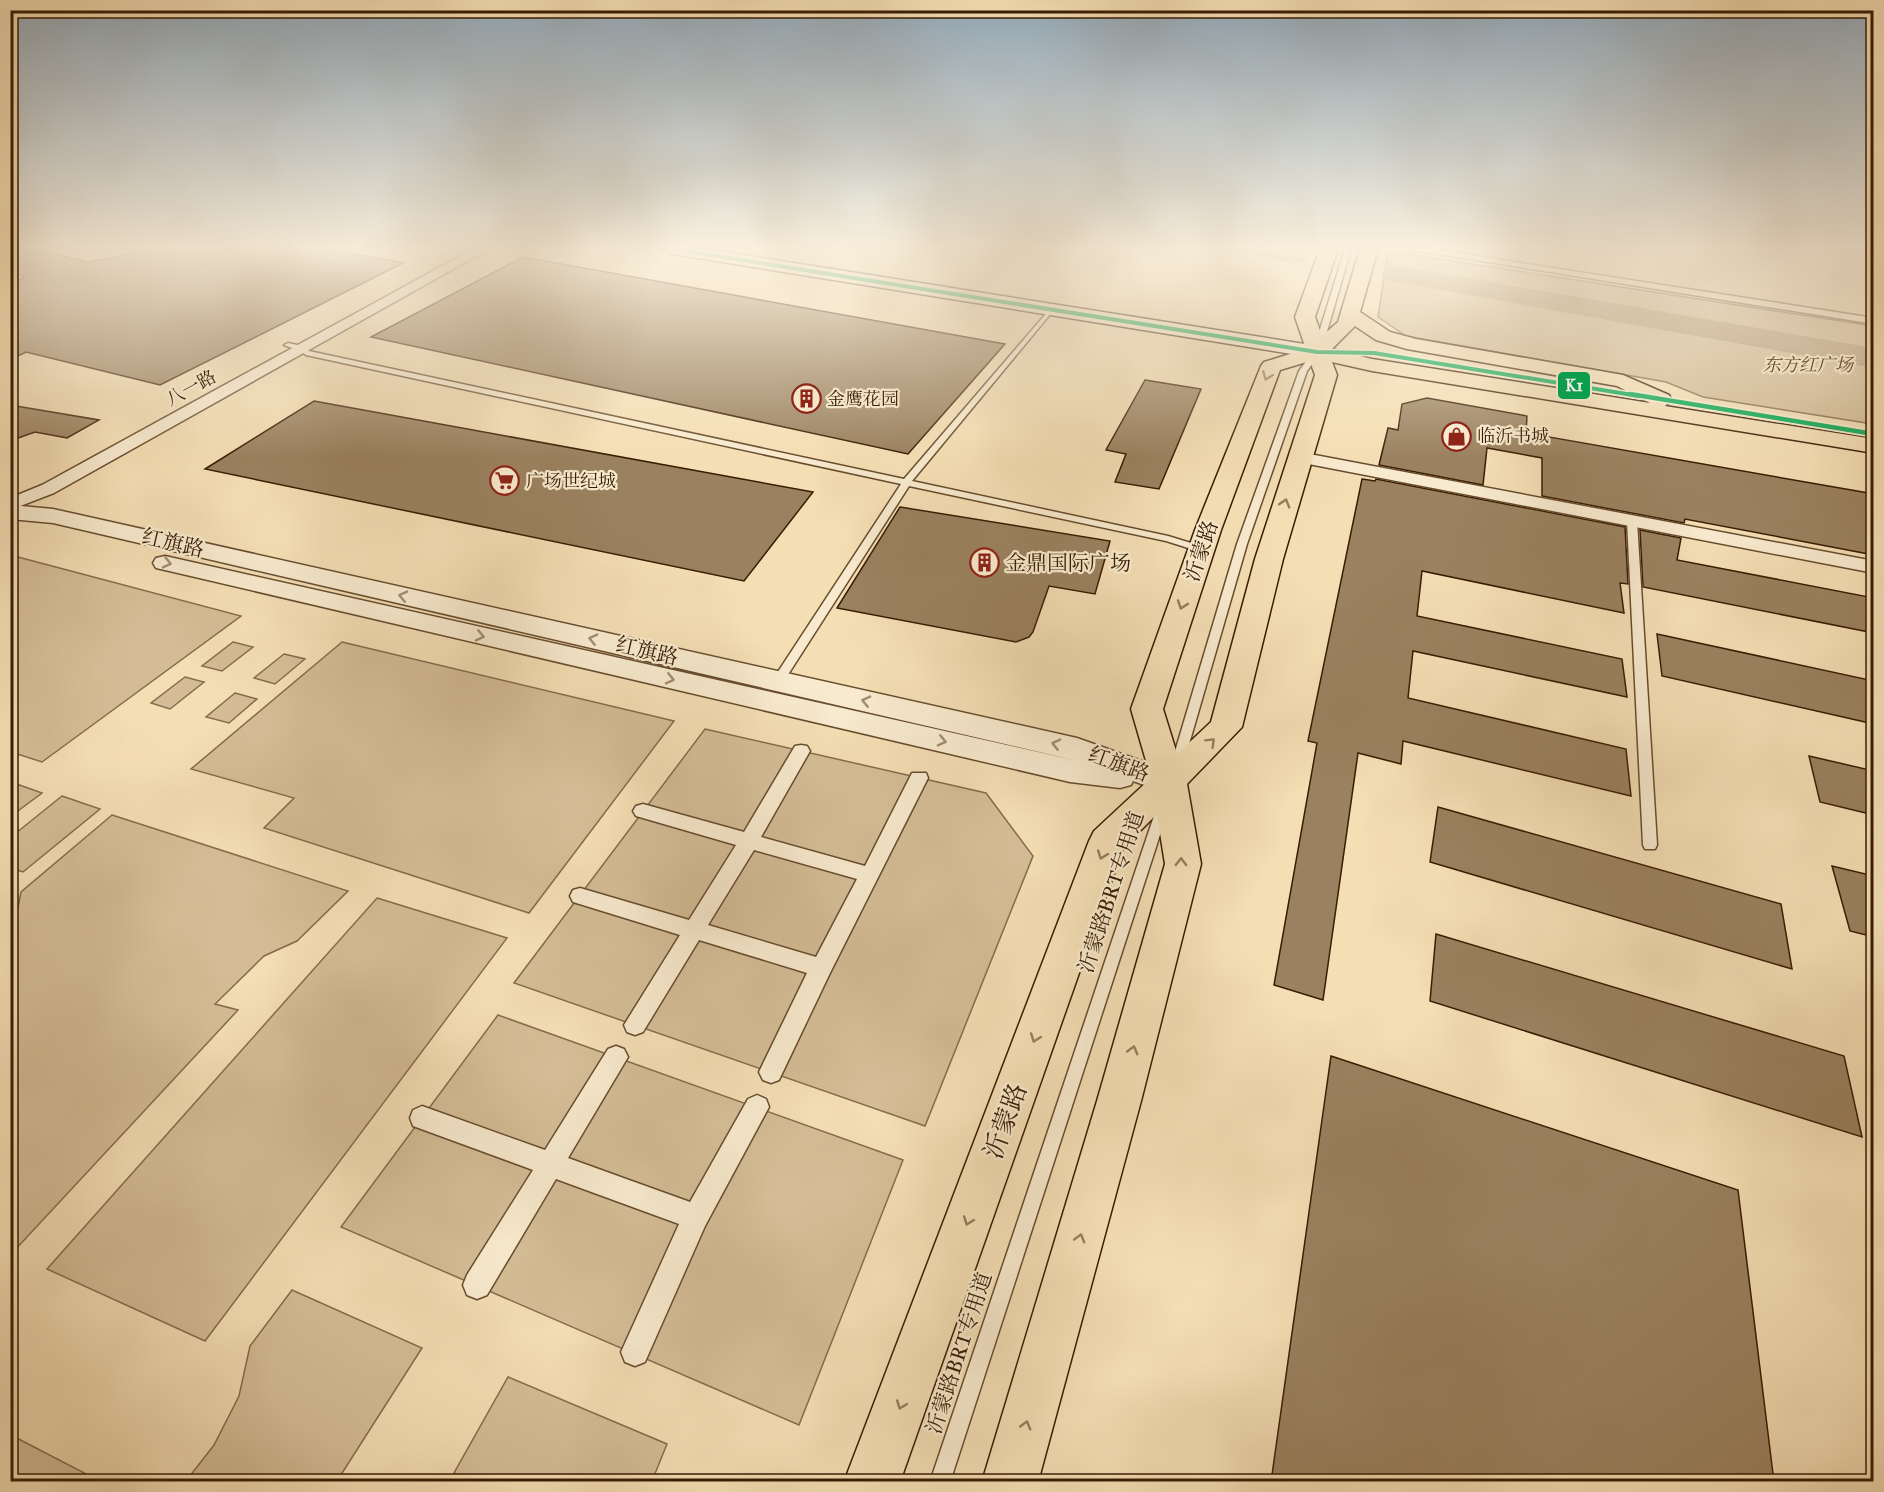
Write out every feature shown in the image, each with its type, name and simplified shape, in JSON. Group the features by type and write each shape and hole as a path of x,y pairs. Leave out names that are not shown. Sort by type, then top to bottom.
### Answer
{"main road":[{"path":"1101,319 1152,332 1238,346 1317,352 1374,353 1874,434"},
{"path":"1149,319 1244,334 1372,365 1874,446"},
{"name":"沂蒙路","path":"872,1482 1107,842 1226,728 1269,559 1326,375 1306,319"},
{"name":"沂蒙路","path":"1010,1482 1119,1101 1183,864 1170,783 1147,709 1202,549 1271,366 1317,352 1350,319"},
{"path":"1357,319 1383,336 1414,345 1623,381 1661,400"}],"street":[{"name":"八一路","path":"10,503 48,489 346,319"},
{"name":"八一路","path":"296,347 350,319"},
{"path":"1859,319 1874,321"},
{"path":"1299,457 1874,567"},
{"name":"红旗路","path":"10,512 53,516 1077,749 1170,783"},
{"name":"红旗路","path":"10,520 27,531 1058,768 1170,783"},
{"path":"635,1025 749,841 801,751"},
{"path":"771,1072 820,968 870,876 919,778"},
{"path":"643,811 870,876"},
{"path":"580,896 820,968"},
{"path":"477,1285 616,1057"},
{"path":"635,1353 696,1217 757,1107"},
{"path":"422,1118 696,1217"}],"lane":[{"path":"778,681 907,482 1044,319"},
{"name":"沂蒙路BRT专用道","path":"940,1482 1192,718 1242,544 1303,371 1317,352 1327,319"},
{"path":"296,347 306,352 1168,539 1202,549"},
{"path":"1632,521 1650,845"}],"green space":[{"name":"东方红广场","path":"1380,319 1825,319 1873,326 1873,424 1703,397 1666,382 1406,336"},
{"path":"18,557 241,616 42,762 11,752 10,559"},
{"path":"233,642 253,647 222,671 202,666"},
{"path":"342,642 674,721 529,913 264,828 294,798 191,769"},
{"path":"284,654 305,659 275,684 254,678"},
{"path":"185,677 204,682 170,709 151,703"},
{"path":"235,693 257,699 229,723 206,717"},
{"path":"705,729 986,793 1033,856 925,1126 514,983"},
{"path":"10,782 42,793 11,816"},
{"path":"62,796 100,809 23,872 11,868 11,837"},
{"path":"112,815 348,891 297,941 264,956 215,1004 238,1010 14,1251 10,1250 10,948 21,892"},
{"path":"377,898 507,938 205,1341 47,1269"},
{"path":"498,1015 903,1160 799,1425 341,1227"},
{"path":"292,1290 422,1348 337,1481 186,1481 214,1445 239,1396 250,1346"},
{"path":"508,1377 667,1444 652,1481 471,1482 454,1473"},
{"path":"11,1435 96,1479 95,1482 11,1481"}],"building":[{"path":"10,319 292,319 160,385 26,352 10,360"},
{"name":"金鹰花园","path":"406,319 864,319 1005,344 908,454 371,337"},
{"path":"1145,380 1201,389 1159,489 1115,482 1126,454 1106,450"},
{"path":"1427,398 1527,416 1526,433 1874,494 1874,555 1685,519 1684,523 1542,496 1542,458 1487,448 1483,485 1379,465 1388,428 1398,430 1402,404"},
{"name":"广场世纪城","path":"314,401 813,492 744,581 205,469"},
{"path":"10,405 99,420 67,438 35,432 10,441"},
{"path":"1362,479 1375,481 1376,479 1625,527 1628,584 1620,583 1624,613 1422,571 1417,616 1622,659 1627,697 1413,651 1408,698 1626,749 1631,796 1403,741 1401,764 1358,753 1323,1000 1274,985 1317,743 1308,741"},
{"name":"金鼎国际广场","path":"900,507 1110,541 1095,594 1049,586 1033,632 1029,637 1016,642 837,608"},
{"path":"1640,530 1681,538 1677,560 1874,598 1874,633 1643,587"},
{"path":"1657,634 1874,681 1874,724 1662,676"},
{"path":"1809,756 1874,771 1874,815 1820,802"},
{"path":"1438,807 1781,904 1792,969 1430,862"},
{"path":"1832,866 1874,876 1874,937 1850,931"},
{"path":"1436,934 1844,1056 1862,1137 1430,1001"},
{"path":"1331,1056 1738,1190 1774,1482 1271,1482"}],"waterway":[{"path":"1650,319 1874,358"}],"transit line":[{"name":"K1","path":"1108,319 1317,352 1374,353 1874,434"}],"place":[{"name":"金鹰花园","path":"806,399"},
{"name":"临沂书城","path":"1456,436"},
{"name":"广场世纪城","path":"505,481"},
{"name":"金鼎国际广场","path":"984,563"}]}
